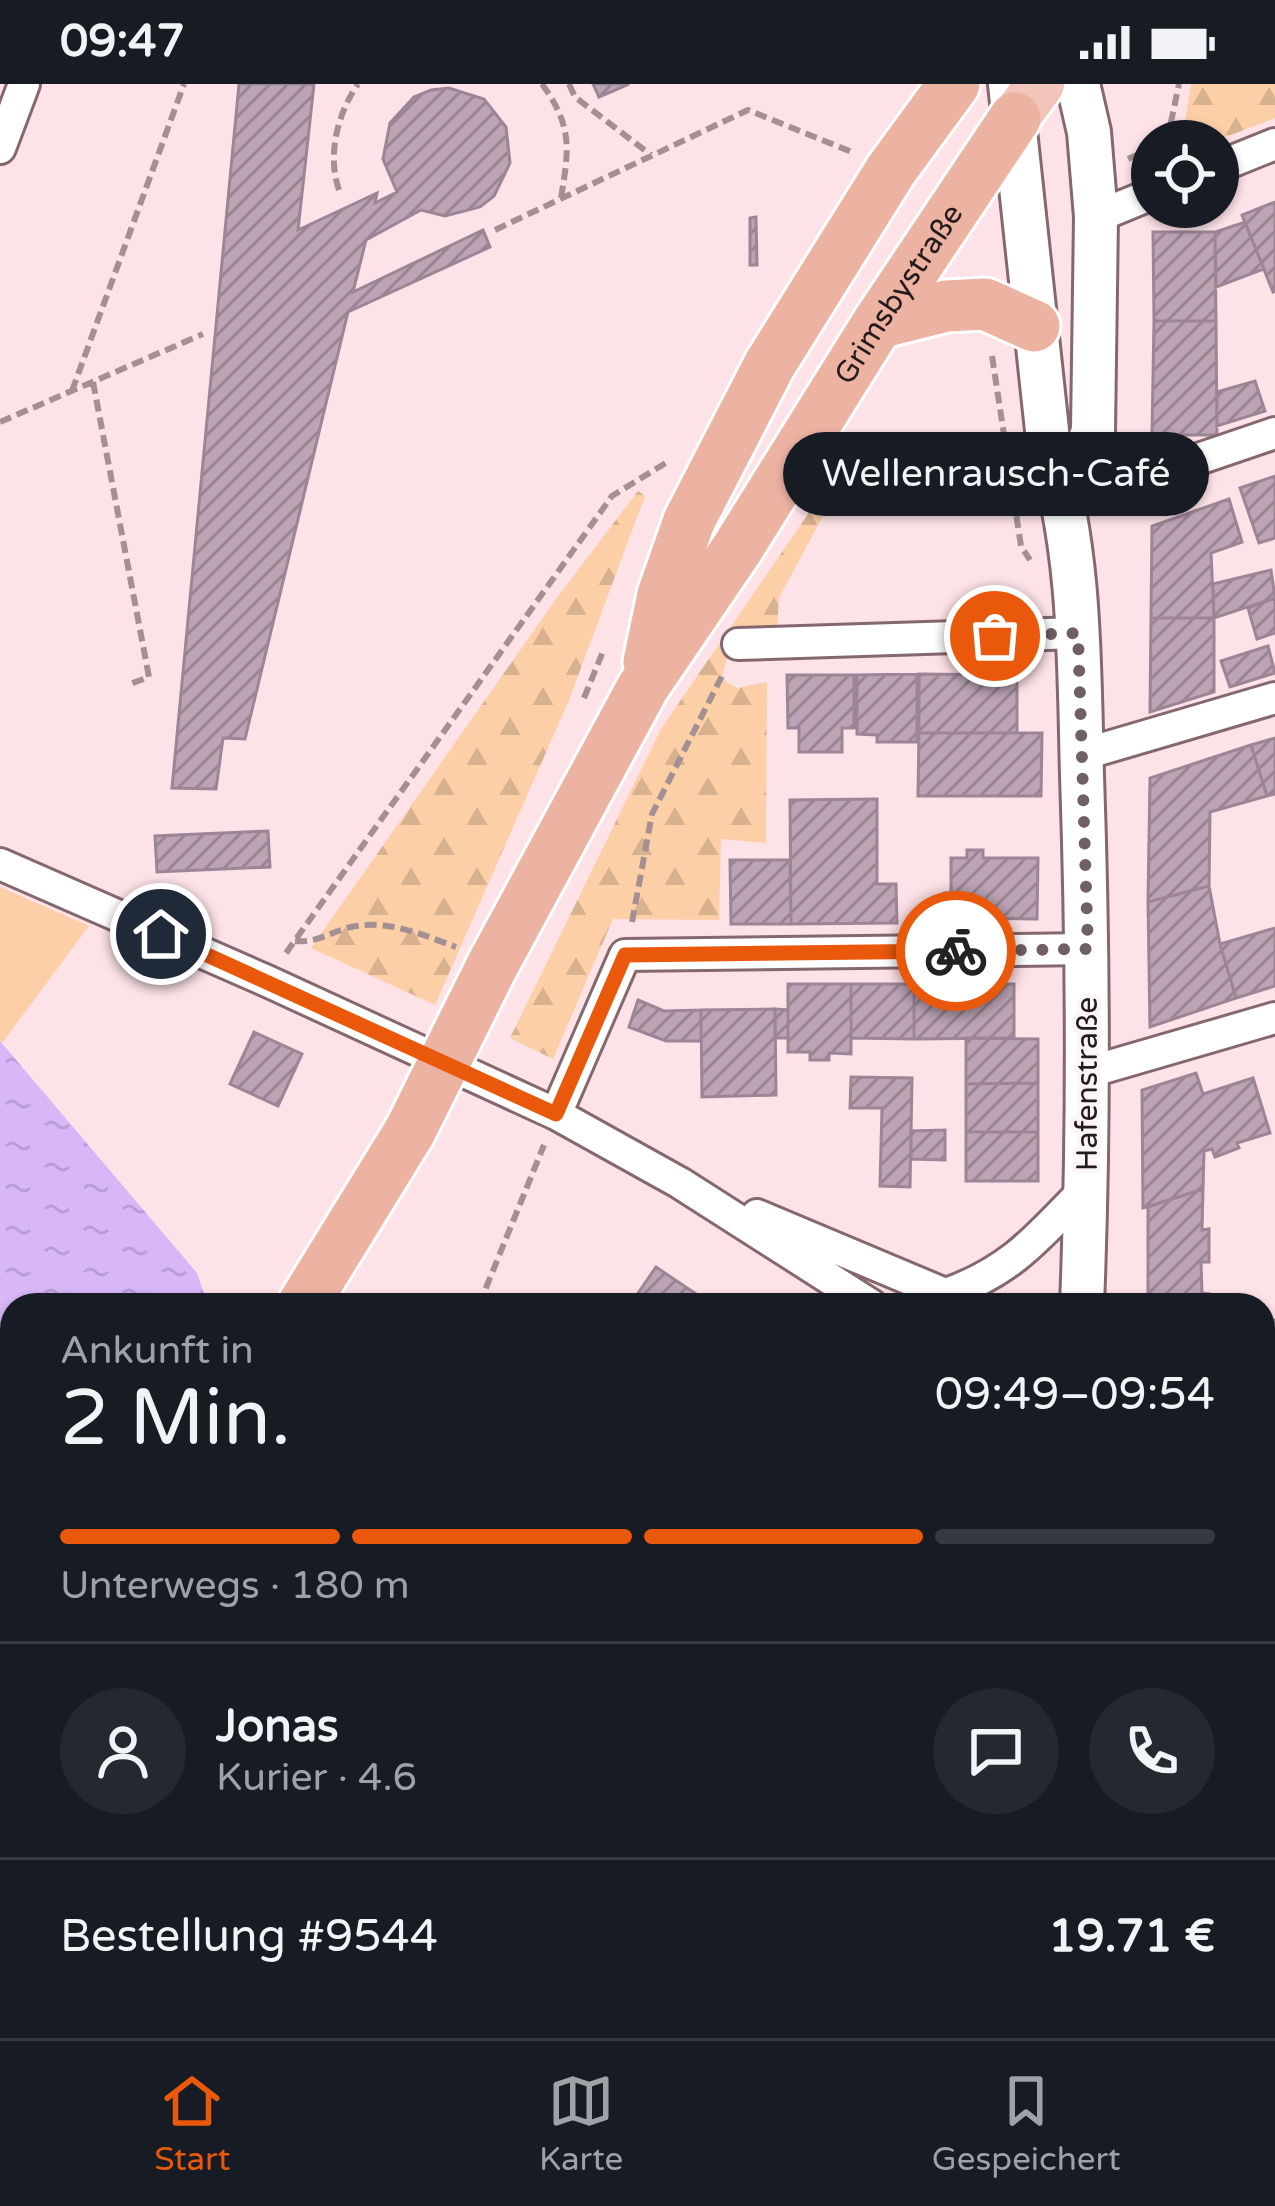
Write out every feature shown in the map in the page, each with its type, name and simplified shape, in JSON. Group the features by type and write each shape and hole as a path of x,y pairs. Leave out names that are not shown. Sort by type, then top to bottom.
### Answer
{"highway":[{"name":"Grimsbystraße","path":"644,687 663,595 689,521 770,364 892,170 954,84"},
{"name":"Grimsbystraße","path":"310,1293 410,1130 481,960 644,687 737,549 1022,95"},
{"path":"878,323 946,306 985,304 1034,326"}],"main road":[{"name":"Hafenstraße","path":"1066,504 1093,431 1096,217 1078,84"},
{"name":"Hafenstraße","path":"1022,95 1034,326 1049,449 1066,504 1078,633 1089,1072 1083,1293"}],"street":[{"path":"0,148 24,84"},
{"path":"1239,159 1275,144"},
{"path":"1096,217 1131,203"},
{"path":"1066,504 1275,433"},
{"path":"738,644 1078,633"},
{"path":"1082,755 1275,698"},
{"path":"0,864 556,1114 680,1183 852,1293"},
{"path":"556,1114 625,955 1088,949"},
{"path":"1089,1072 1275,1018"},
{"path":"680,1183 946,1293"},
{"path":"969,1293 1027,1249 1087,1187"}],"path":[{"path":"72,391 184,84"},
{"path":"339,190 331,167 334,146 358,84"},
{"path":"542,84 557,105 569,148 561,198"},
{"path":"569,84 575,97 651,155"},
{"path":"1171,120 1179,84"},
{"path":"495,230 748,110 892,170"},
{"path":"0,422 203,334"},
{"path":"93,382 149,677 130,684"},
{"path":"267,981 612,496 681,454 673,476"},
{"path":"625,955 652,814 738,644"},
{"path":"579,711 605,648"},
{"path":"295,940 309,942 346,928 371,925 406,929 481,960"},
{"path":"484,1293 556,1114"}],"green space":[{"path":"1191,84 1275,84 1275,118 1239,132 1239,120 1185,120"},
{"path":"834,476 834,495 779,598 777,631 733,641 721,678 737,688 767,682 766,843 721,839 719,920 613,919 553,1059 510,1038 661,729"},
{"path":"638,491 645,496 569,700 435,1005 311,948 556,599"},
{"path":"0,887 89,926 2,1043 0,1041"}],"water":[{"path":"0,1041 197,1273 204,1293 0,1293"}],"building":[{"path":"239,84 314,84 298,230 377,193 375,203 397,192 383,159 390,123 414,97 431,90 449,88 484,99 506,127 510,163 494,196 480,207 445,216 421,210 366,240 353,292 483,230 490,247 348,312 245,739 223,738 216,789 172,788"},
{"path":"593,84 629,84 599,97"},
{"path":"1275,202 1275,291 1273,292 1242,215"},
{"path":"756,217 757,265 750,265 750,218"},
{"path":"1245,222 1264,269 1216,287 1215,232 1239,228"},
{"path":"1153,232 1215,232 1216,321 1154,321"},
{"path":"1154,321 1216,321 1217,435 1152,435"},
{"path":"1255,381 1265,411 1217,426 1217,392"},
{"path":"1275,476 1275,538 1259,543 1240,488"},
{"path":"1229,499 1242,542 1211,553 1214,618 1151,618 1152,526"},
{"path":"1271,570 1275,598 1214,618 1213,584"},
{"path":"1275,598 1275,633 1257,639 1248,608"},
{"path":"1151,618 1214,618 1214,692 1150,712"},
{"path":"1268,646 1275,673 1230,687 1221,661"},
{"path":"917,674 917,742 877,742 877,735 857,734 857,675"},
{"path":"919,674 1017,675 1017,733 919,733"},
{"path":"787,675 854,675 854,728 842,728 842,752 799,752 799,728 788,728"},
{"path":"919,733 1042,733 1041,796 918,796"},
{"path":"1275,738 1275,794 1267,796 1251,745"},
{"path":"1251,745 1267,796 1210,812 1209,886 1148,902 1150,778"},
{"path":"877,799 877,884 896,884 897,923 791,924 790,800"},
{"path":"268,831 270,867 157,872 155,836"},
{"path":"967,850 983,850 983,858 1038,858 1037,919 951,918 951,902 945,902 945,893 951,893 951,858 967,858"},
{"path":"730,860 790,860 791,924 731,924"},
{"path":"1209,886 1236,998 1150,1027 1148,902"},
{"path":"1275,928 1275,986 1236,998 1220,944"},
{"path":"788,984 851,984 851,1054 829,1053 829,1060 810,1060 810,1052 788,1052"},
{"path":"851,984 914,984 914,1039 851,1038"},
{"path":"914,984 1014,984 1014,1038 914,1039"},
{"path":"638,1000 664,1011 701,1010 701,1041 666,1041 629,1027"},
{"path":"775,1009 776,1095 702,1097 701,1010"},
{"path":"775,1009 788,1010 788,1038 775,1038"},
{"path":"254,1032 302,1054 278,1106 230,1084"},
{"path":"966,1038 1038,1039 1038,1083 966,1084"},
{"path":"1196,1073 1203,1094 1253,1078 1270,1133 1237,1143 1239,1148 1215,1157 1212,1149 1204,1151 1203,1189 1143,1208 1142,1090"},
{"path":"851,1077 912,1078 910,1187 880,1186 882,1108 850,1108"},
{"path":"1038,1083 1038,1132 966,1132 966,1084"},
{"path":"945,1130 945,1160 911,1159 911,1131"},
{"path":"966,1132 1038,1132 1038,1181 966,1181"},
{"path":"1203,1189 1202,1230 1209,1229 1209,1262 1201,1262 1202,1293 1148,1293 1148,1207"},
{"path":"656,1267 695,1293 638,1293"}],"way so far":[{"path":"956,951 1088,949 1078,633 995,636"}],"place":[{"name":"Wellenrausch-Café","path":"995,636"}],"route":[{"path":"161,934 556,1114 625,955 956,951"}]}
